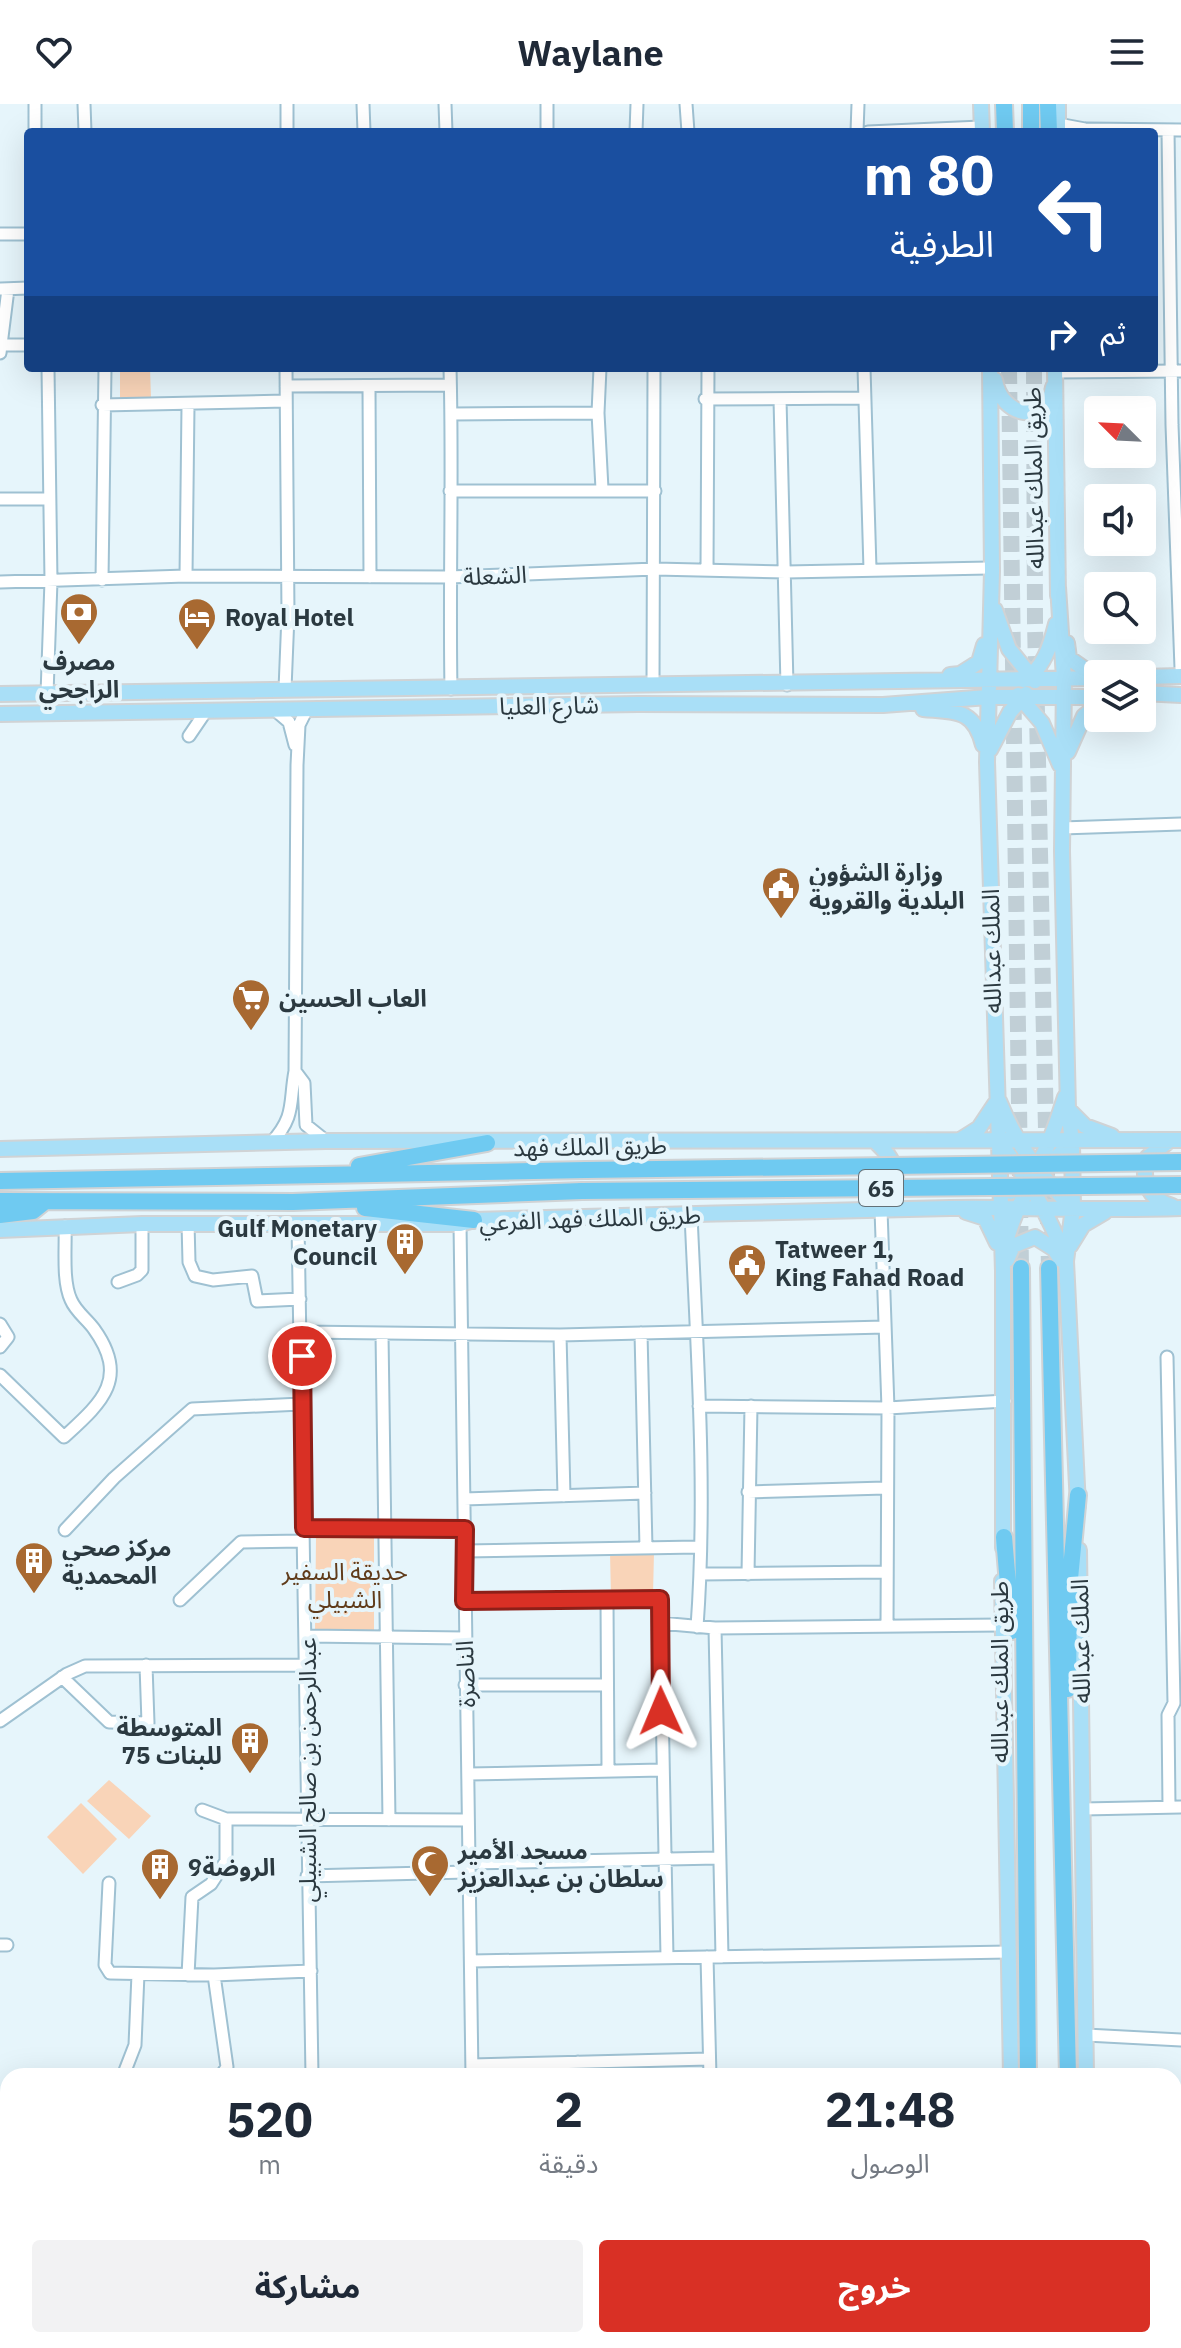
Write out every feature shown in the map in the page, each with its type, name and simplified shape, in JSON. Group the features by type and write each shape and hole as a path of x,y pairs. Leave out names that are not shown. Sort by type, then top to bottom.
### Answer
{"highway":[{"path":"1004,104 1005,128"},
{"path":"1031,104 1031,128"},
{"path":"1048,104 1055,128"},
{"path":"297,1177 308,1170 374,1165 487,1143"},
{"name":"طريق الملك فهد","path":"0,1181 66,1177 297,1177 1181,1162"},
{"path":"0,1170 66,1177"},
{"name":"طريق الملك فهد","path":"0,1201 303,1201 582,1191 1181,1185"},
{"path":"0,1215 33,1211 47,1200"},
{"path":"303,1201 467,1222"},
{"name":"طريق الملك عبدالله","path":"1021,1268 1026,2068"},
{"path":"1049,1268 1069,2068"},
{"path":"1060,1791 1067,1717 1069,1589 1078,1495"},
{"path":"1004,1537 1024,1792"}],"main road":[{"path":"981,104 984,128"},
{"path":"984,128 989,104"},
{"path":"1055,128 1058,104"},
{"path":"992,372 989,568 992,593 1009,649 1029,677 1063,696"},
{"path":"993,372 998,394 1012,411 1022,413 1041,408 1051,396 1055,372"},
{"name":"طريق الملك عبدالله","path":"1055,372 1058,587"},
{"path":"1058,587 1069,658 1084,669"},
{"path":"988,697 1029,677 1051,642 1058,617 1058,587"},
{"path":"1058,587 1064,678 1062,828 1068,1109 1072,1142"},
{"path":"888,683 960,674 979,662 992,593"},
{"name":"الملك عبدالله","path":"992,593 987,762 1000,1204"},
{"path":"1156,677 1181,676"},
{"name":"شارع العليا","path":"0,694 653,684 787,685 1084,677"},
{"path":"987,762 994,739 1022,697 1064,678"},
{"path":"988,680 1022,697 1051,739 1064,776"},
{"path":"1156,694 1181,695"},
{"name":"شارع العليا","path":"0,714 638,704 883,705 988,697 1084,697"},
{"path":"883,705 967,716 980,732 987,762"},
{"path":"1064,776 1075,731 1084,716"},
{"path":"1002,1264 1017,1209 1050,1142 1068,1088"},
{"path":"960,1140 979,1128 995,1098"},
{"path":"995,1098 1067,1260"},
{"path":"1068,1109 1085,1126 1116,1138"},
{"path":"996,1140 1032,1176 1073,1208"},
{"path":"0,1149 326,1141 1177,1140"},
{"path":"1177,1140 1154,1149 1144,1176 1151,1194 1158,1200 1181,1208"},
{"path":"876,1142 891,1155 896,1172 893,1192 881,1210"},
{"path":"1011,2068 1001,1625 1005,1401 1000,1204 1072,1142"},
{"name":"الملك عبدالله","path":"1072,1142 1073,1208 1067,1260 1078,1495 1086,2068"},
{"name":"طريق الملك فهد الفرعي","path":"0,1230 188,1223 467,1222 955,1208 1000,1204 1017,1209 1073,1208 1105,1212 1181,1208"},
{"path":"955,1208 985,1218 1002,1264"},
{"path":"1067,1260 1083,1225 1105,1212"},
{"path":"1002,1264 1013,1246 1035,1237 1067,1260"}],"street":[{"path":"35,104 35,128"},
{"path":"84,104 85,128"},
{"path":"287,104 287,128"},
{"path":"363,104 364,128"},
{"path":"445,104 446,128"},
{"path":"547,104 547,128"},
{"path":"636,128 637,104"},
{"path":"686,104 688,128"},
{"path":"857,128 858,104"},
{"path":"1158,130 1181,130"},
{"path":"1168,130 1176,318 1181,668"},
{"path":"0,234 24,234"},
{"path":"24,288 4,289 1,348 24,345"},
{"path":"47,694 51,581 48,372"},
{"path":"102,580 105,372"},
{"path":"285,689 286,372"},
{"path":"450,372 453,414 449,577 451,689"},
{"path":"600,372 598,413 602,489"},
{"path":"653,684 654,372"},
{"path":"707,570 705,399 708,372"},
{"path":"864,372 870,569"},
{"path":"286,386 450,385"},
{"path":"369,387 370,577"},
{"path":"705,399 863,398"},
{"path":"780,399 787,685"},
{"path":"102,405 188,406 285,401"},
{"path":"186,576 188,406"},
{"path":"453,414 598,413"},
{"path":"450,491 655,491"},
{"path":"0,499 49,499"},
{"name":"الشعلة","path":"0,582 186,576 449,577 655,569 786,572 989,568"},
{"path":"271,1143 289,1119 295,1071 297,765 299,725 307,709"},
{"path":"274,710 289,722 297,765"},
{"path":"189,736 206,711"},
{"path":"1062,828 1181,824"},
{"path":"295,1071 304,1083 306,1125 326,1141"},
{"path":"881,1210 888,1408 885,1488 887,1626"},
{"path":"691,1215 699,1406 698,1547 701,1574 697,1627"},
{"name":"الناصرة","path":"467,1222 460,1334 472,2068"},
{"path":"188,1223 189,1262 195,1276 213,1280 252,1276 257,1301 300,1299"},
{"path":"118,1282 142,1270 142,1224"},
{"name":"عبدالرحمن بن صالح الشبيلي","path":"298,1224 312,2068"},
{"path":"0,1375 64,1437 110,1387 110,1359 95,1329 69,1298 65,1226"},
{"path":"0,1324 8,1337 0,1347"},
{"path":"302,1332 560,1335 885,1327"},
{"path":"641,1333 646,1548"},
{"path":"382,1334 389,1820"},
{"path":"560,1335 564,1496"},
{"path":"1083,1809 1175,1806 1168,1715 1177,1703 1175,1404 1167,1357"},
{"path":"699,1406 888,1408 1005,1401"},
{"path":"65,1530 114,1478 192,1409 301,1404"},
{"path":"748,1574 751,1406"},
{"path":"748,1492 885,1488"},
{"path":"464,1499 645,1493"},
{"path":"304,1528 465,1529"},
{"path":"180,1600 241,1542 303,1541"},
{"path":"465,1551 698,1547"},
{"path":"701,1574 887,1572"},
{"path":"464,1601 660,1599 667,1957"},
{"path":"607,1600 608,1769"},
{"path":"660,1623 715,1628 1001,1625"},
{"path":"715,1628 722,1957"},
{"path":"307,1636 464,1638"},
{"path":"62,1677 109,1722 148,1723 146,1665"},
{"path":"0,1721 62,1677 85,1666 306,1665"},
{"path":"465,1685 607,1685"},
{"path":"469,1774 662,1770"},
{"path":"202,1810 226,1819 467,1820"},
{"path":"188,1975 192,1897 211,1884 226,1861 226,1819"},
{"path":"307,1876 718,1858"},
{"path":"109,1883 106,1971 214,1975 311,1971"},
{"path":"472,1961 1009,1952"},
{"path":"707,1957 710,2068"},
{"path":"126,2068 135,2045 138,1974"},
{"path":"214,1975 226,2068"},
{"path":"1086,2035 1181,2040"},
{"path":"498,2068 578,2062 709,2059"},
{"path":"654,2061 654,2068"},
{"path":"578,2062 578,2068"}],"green space":[{"path":"120,372 150,372 151,398 120,399"},
{"name":"حديقة السفير الشبيلي","path":"316,1537 374,1537 374,1632 315,1632"},
{"path":"654,1552 653,1595 611,1596 610,1553"},
{"path":"109,1780 151,1816 129,1839 87,1801"},
{"path":"81,1803 117,1839 83,1874 47,1837"}],"tunnel":[{"path":"1009,372 1020,1178"},
{"path":"1034,372 1035,622 1049,1268"},
{"path":"1020,1202 1021,1268"}],"place":[{"name":"مصرف الراجحي","path":"79,646"},
{"name":"Royal Hotel","path":"197,651"},
{"name":"وزارة الشؤون البلدية والقروية","path":"781,920"},
{"name":"العاب الحسين","path":"251,1032"},
{"name":"Gulf Monetary Council","path":"405,1276"},
{"name":"Tatweer 1, King Fahad Road","path":"747,1297"},
{"name":"مركز صحي المحمدية","path":"34,1595"},
{"name":"المتوسطة 75 للبنات","path":"250,1775"},
{"name":"ٍمسجد الأمير سلطان بن عبدالعزيز","path":"430,1898"},
{"name":"الروضة9","path":"160,1901"}],"route":[{"path":"302,1356 304,1528 465,1529 464,1601 660,1599 661,1711"}]}
